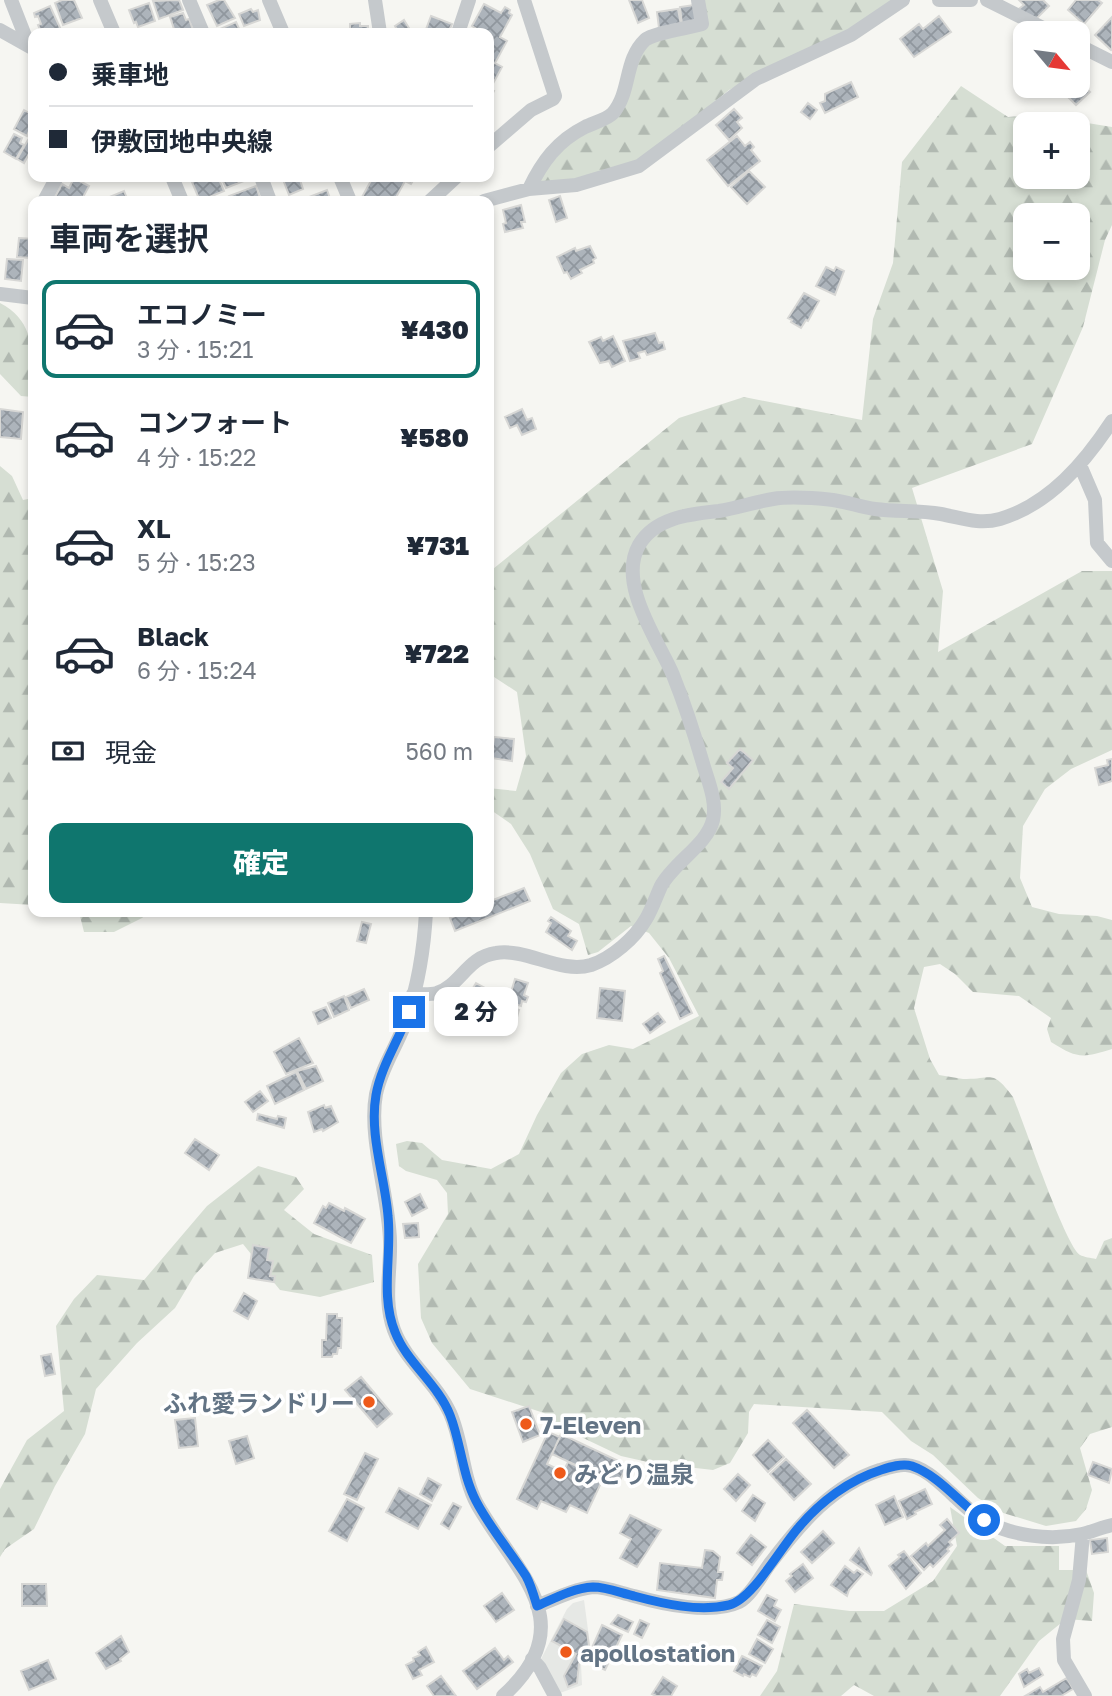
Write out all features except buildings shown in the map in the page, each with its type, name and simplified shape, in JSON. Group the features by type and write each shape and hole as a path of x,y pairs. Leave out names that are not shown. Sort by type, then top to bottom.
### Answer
{"street":[{"path":"11,0 28,41"},
{"path":"100,0 112,28"},
{"path":"189,0 200,28"},
{"path":"269,0 281,28"},
{"path":"374,0 379,28"},
{"path":"460,28 470,0"},
{"path":"494,142 531,110 555,96 524,0"},
{"path":"529,189 539,169 561,142 570,134 612,115 624,95 629,69 637,51 647,38 702,24 698,0"},
{"path":"494,198 529,189 576,186 639,166 756,79 850,35 903,0"},
{"path":"939,0 971,0"},
{"path":"987,0 1029,21"},
{"path":"0,30 28,46"},
{"path":"1090,51 1112,61"},
{"path":"435,196 451,182"},
{"path":"0,294 28,297"},
{"path":"413,994 437,993 449,987 471,963 485,955 499,952 577,967 591,965 604,958 638,931 669,873 703,838 713,822 714,808 709,783 693,732 672,673 636,596 633,577 635,557 639,544 652,531 672,519 775,499 833,500 874,509 939,514 981,522 1002,518 1052,491 1080,465 1112,421"},
{"path":"1080,465 1095,500 1097,543 1112,561"},
{"path":"425,917 413,994 403,1028 381,1075 376,1096 377,1144 390,1242 387,1292 394,1331 403,1348 450,1413 468,1485 527,1579 537,1606 542,1629 538,1648 520,1678 503,1696"},
{"path":"537,1606 565,1594 594,1587 676,1605 711,1608 738,1602 754,1587 800,1525 819,1506 840,1489 869,1474 894,1466 908,1465 927,1474 972,1512 996,1525 1040,1537 1083,1534 1112,1525"},
{"path":"1083,1534 1079,1580 1063,1639 1064,1660 1085,1696"},
{"path":"533,1659 555,1696"}],"shaded area":[{"name":"apollostation","path":"584,1600 590,1645 581,1664 582,1685 560,1693 541,1659 567,1609 573,1603"}],"green space":[{"path":"704,0 897,0 851,29 729,90 638,160 598,177 541,184 541,175 569,143 615,118 632,69 649,43 703,28"},
{"path":"961,86 1008,117 1013,117 1013,189 1090,189 1090,123 1112,127 1112,225 1105,240 1083,327 1032,444 912,488 943,591 938,652 1082,571 1112,571 1112,750 1071,769 1045,789 1023,826 1020,878 1032,907 1059,914 1097,916 1112,920 1112,1049 1087,1055 1068,1052 1051,1042 1047,1029 1051,1018 1019,996 973,992 940,964 924,967 914,1008 930,1059 939,1075 963,1079 995,1079 1013,1097 1055,1207 1080,1255 1096,1259 1104,1241 1112,1238 1112,1427 1090,1434 1080,1448 1092,1490 1086,1509 1076,1521 1046,1526 1000,1512 978,1498 933,1455 911,1441 882,1412 754,1404 749,1412 748,1433 730,1463 713,1470 652,1463 621,1456 556,1425 544,1413 470,1389 432,1343 421,1318 418,1264 448,1214 447,1193 437,1180 406,1171 399,1166 396,1144 407,1141 422,1143 442,1160 491,1169 519,1154 561,1073 582,1054 609,1045 633,1049 699,1016 669,958 649,933 631,926 598,952 588,955 579,924 553,909 530,854 511,824 494,812 494,789 516,791 526,756 517,692 494,677 494,568 679,418 744,397 862,420 873,319 893,263 902,162"},
{"path":"0,303 21,321 28,335 28,397 21,396 0,374"},
{"path":"0,466 12,476 23,500 28,499 28,905 0,903"},
{"path":"80,917 143,917 114,932 84,932"},
{"path":"258,1166 296,1177 304,1189 284,1210 314,1234 372,1255 374,1282 320,1297 280,1290 243,1244 215,1253 194,1276 175,1308 137,1343 96,1389 85,1434 34,1529 5,1549 0,1557 0,1489 27,1440 64,1411 56,1326 74,1299 97,1275 144,1280 207,1206"},
{"path":"950,1507 1005,1546 1059,1546 1059,1570 1086,1570 1094,1593 1092,1621 1066,1619 1039,1641 1000,1696 874,1696 854,1685 841,1696 760,1696 777,1671 794,1604 850,1611 884,1611 933,1581 957,1546"}],"place":[{"name":"ふれ愛ランドリー","path":"369,1402"},
{"name":"7-Eleven","path":"526,1424"},
{"name":"みどり温泉","path":"560,1473"},
{"name":"apollostation","path":"566,1652"}],"route":[{"path":"409,1012 381,1075 376,1096 377,1144 390,1242 387,1292 389,1312 394,1331 403,1348 450,1413 468,1485 476,1502 527,1579 537,1606 565,1594 594,1587 676,1605 711,1608 738,1602 754,1587 800,1525 819,1506 840,1489 869,1474 894,1466 908,1465 927,1474 984,1520"}]}
